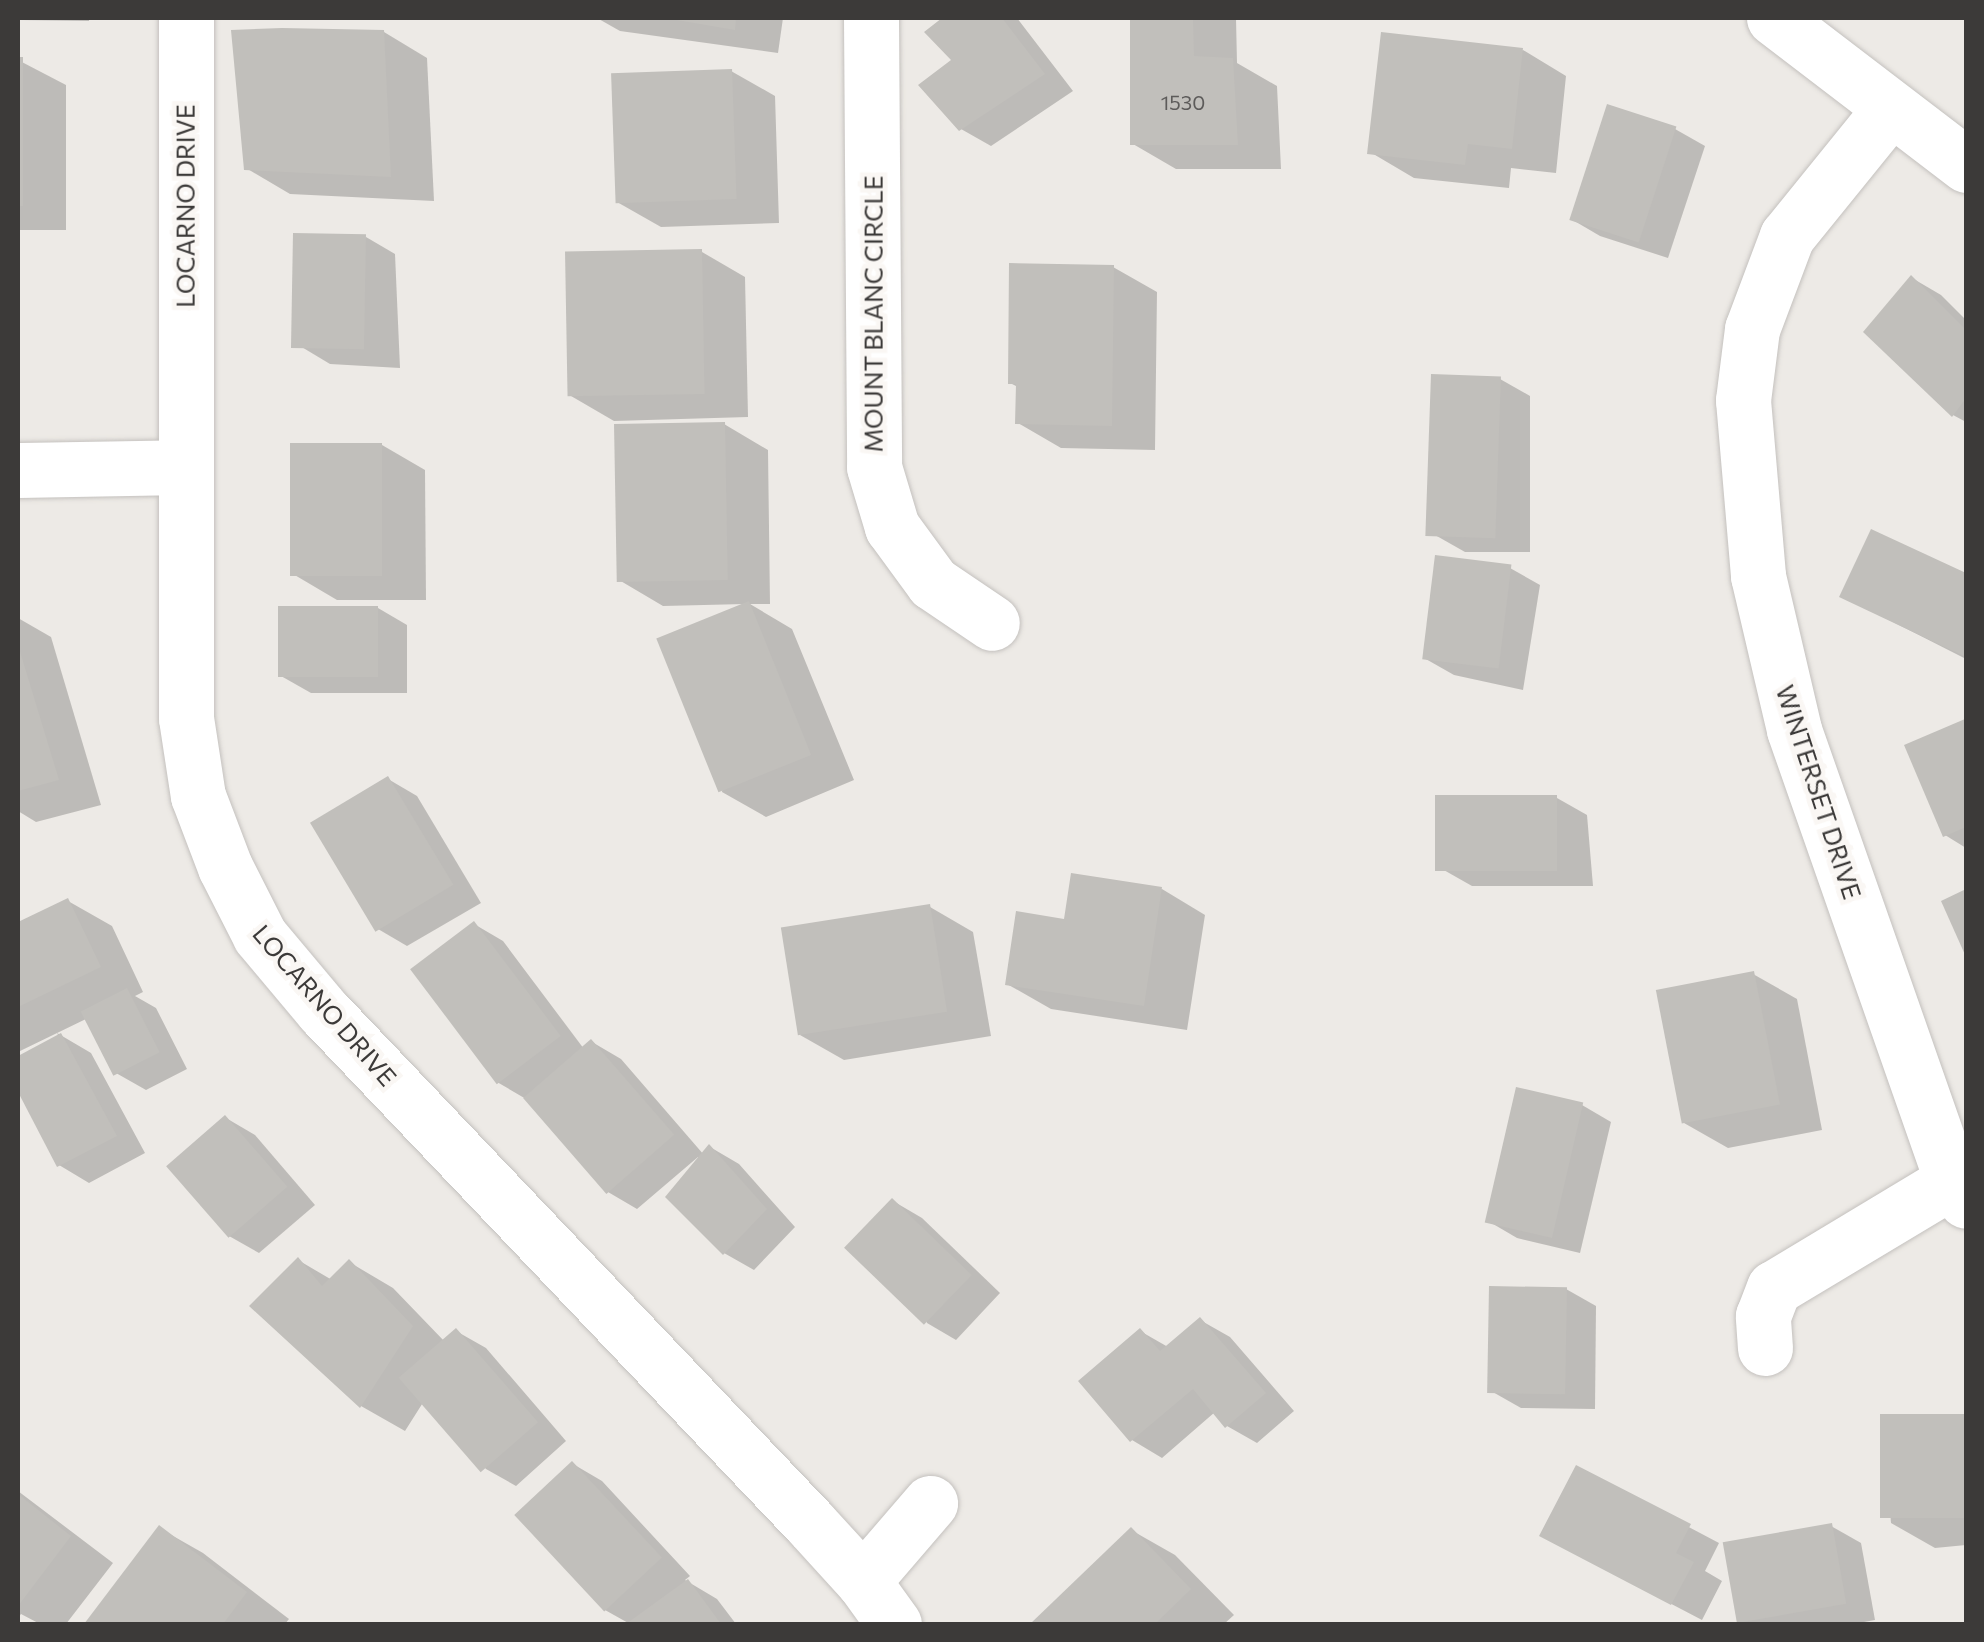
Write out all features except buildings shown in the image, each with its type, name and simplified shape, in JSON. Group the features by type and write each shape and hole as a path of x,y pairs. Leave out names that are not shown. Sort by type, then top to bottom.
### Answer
{"street":[{"name":"LOCARNO DRIVE","path":"186,18 186,718 198,796 224,867 260,936 323,1011 863,1581 894,1624"},
{"name":"MOUNT BLANC CIRCLE","path":"871,18 874,468 892,527 932,583 992,623"},
{"path":"1774,18 1966,165"},
{"name":"WINTERSET DRIVE","path":"1890,109 1787,236 1752,329 1742,400 1758,576 1794,730 1959,1191"},
{"path":"18,470 184,468"},
{"path":"1765,1348 1762,1316 1774,1288 1959,1191"},
{"path":"863,1581 930,1502"}]}
